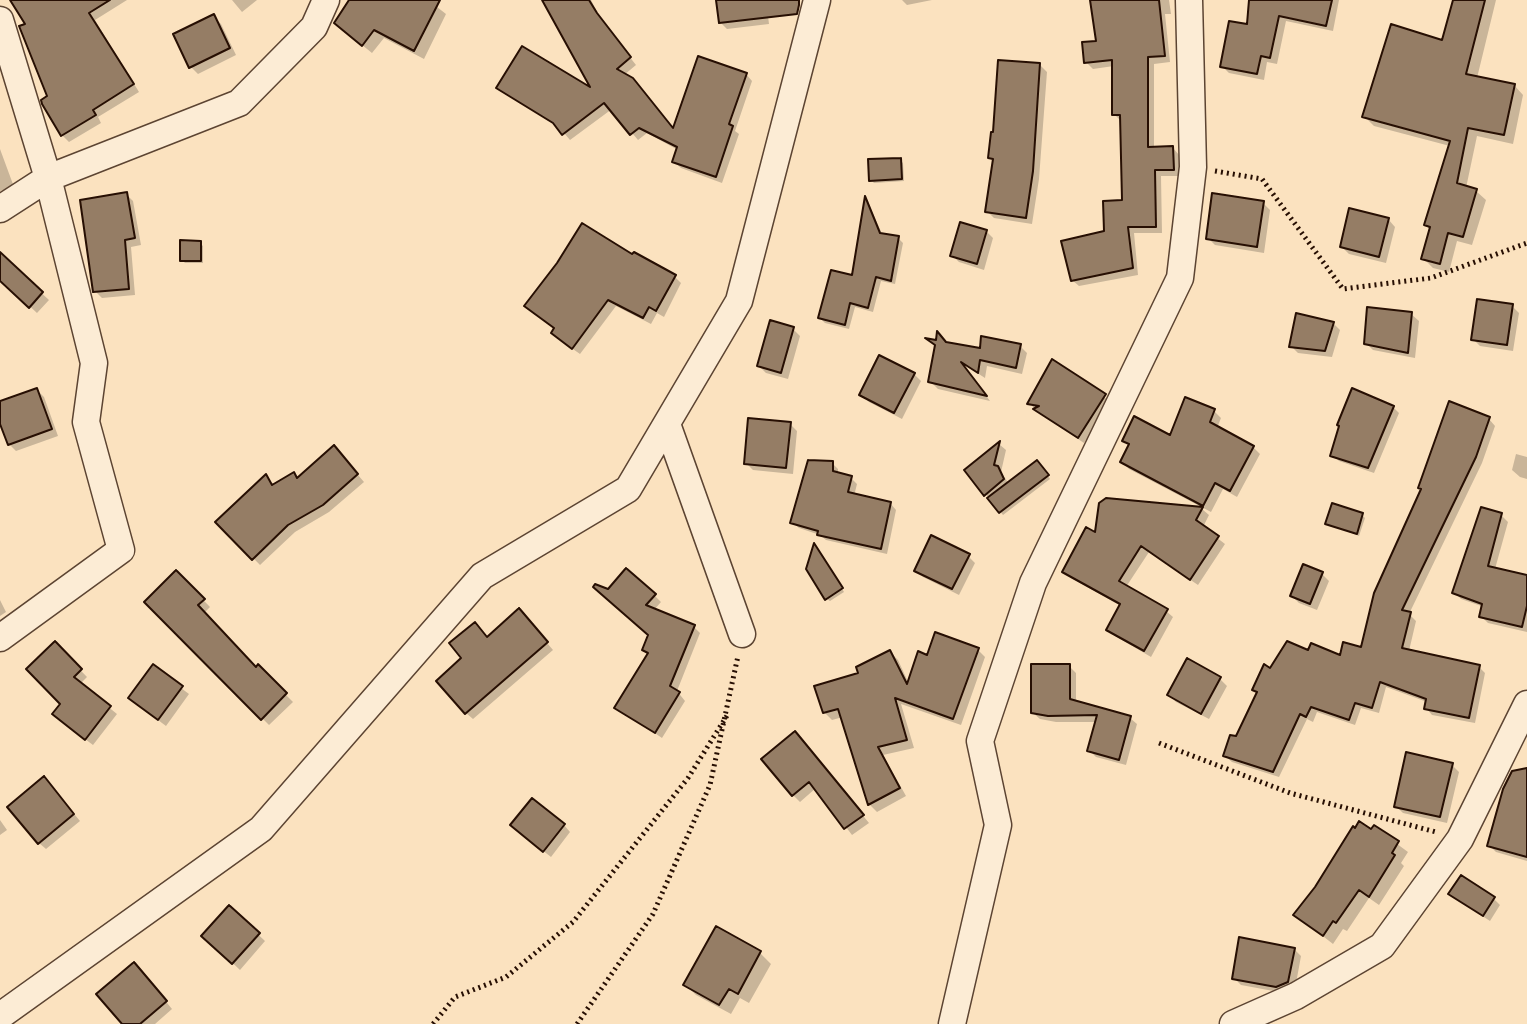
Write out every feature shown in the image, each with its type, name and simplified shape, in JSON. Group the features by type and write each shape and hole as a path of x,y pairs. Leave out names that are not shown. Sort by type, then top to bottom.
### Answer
{"street":[{"path":"0,209 48,178 239,103 314,27 326,0"},
{"path":"0,1016 261,829 482,576 628,489 739,301 817,0"},
{"path":"952,1024 998,825 980,741 1033,583 1180,278 1193,167 1189,0"},
{"path":"0,20 48,178 94,363 86,422 121,550 0,638"},
{"path":"667,424 742,634"},
{"path":"1233,1024 1296,996 1382,946 1460,839 1527,704"}],"path":[{"path":"1193,167 1262,179 1343,289 1431,278 1527,243"},
{"path":"577,1024 653,914 710,785 728,714 742,634"},
{"path":"433,1024 455,997 506,977 573,922 688,778 728,714"},
{"path":"1159,743 1290,793 1460,839"}],"building":[{"path":"10,0 110,0 89,13 134,84 93,110 96,115 61,136 42,104 41,100 47,96 19,26 25,24"},
{"path":"349,0 440,0 414,51 374,30 362,46 334,23"},
{"path":"542,0 589,0 631,57 617,69 633,78 673,128 698,56 747,73 729,124 733,126 716,177 672,162 677,147 639,128 630,135 604,103 562,135 553,123 496,88 522,46 590,87"},
{"path":"716,0 799,0 799,5 797,14 719,23"},
{"path":"1090,0 1159,0 1165,56 1148,57 1148,147 1173,146 1174,170 1155,170 1156,227 1128,227 1133,268 1071,281 1061,241 1104,231 1103,201 1122,200 1120,115 1112,115 1112,60 1084,63 1082,42 1096,41"},
{"path":"1249,0 1332,0 1326,26 1279,16 1270,58 1261,56 1257,74 1220,67 1229,21 1247,24"},
{"path":"1453,0 1485,0 1466,74 1515,84 1504,135 1468,128 1457,183 1477,189 1463,237 1448,233 1440,264 1421,259 1430,227 1424,225 1450,141 1362,117 1391,24 1442,40"},
{"path":"214,14 230,48 189,68 173,34"},
{"path":"998,60 1040,63 1033,171 1026,218 985,212 993,159 988,158"},
{"path":"901,158 902,179 869,181 868,159"},
{"path":"127,192 135,238 125,240 129,289 93,292 80,200"},
{"path":"1212,193 1264,201 1257,247 1206,239"},
{"path":"865,196 880,233 899,236 891,281 876,277 868,308 850,303 845,325 818,318 831,270 852,275"},
{"path":"1349,208 1389,218 1379,257 1340,247"},
{"path":"960,222 987,230 977,264 950,256"},
{"path":"582,223 632,254 634,252 676,275 656,311 649,307 643,318 608,300 572,349 551,333 554,328 524,306 557,263"},
{"path":"180,240 201,241 201,261 180,261"},
{"path":"0,252 43,292 29,308 0,281"},
{"path":"1477,299 1513,304 1507,345 1471,340"},
{"path":"1367,307 1412,312 1408,353 1364,344"},
{"path":"1296,313 1334,322 1325,351 1289,347"},
{"path":"770,320 794,327 781,373 757,366"},
{"path":"937,331 946,342 980,348 981,336 1021,344 1016,368 980,360 978,373 961,362 987,396 928,382 935,345 925,338 936,340"},
{"path":"879,355 915,373 894,413 859,395"},
{"path":"1052,359 1106,394 1078,438 1033,409 1039,406 1027,404"},
{"path":"37,388 52,429 8,445 0,424 0,401"},
{"path":"1352,388 1394,406 1368,468 1330,456 1337,425"},
{"path":"1185,397 1215,409 1210,422 1254,446 1230,491 1215,483 1203,506 1120,462 1129,444 1122,441 1134,416 1170,435"},
{"path":"1449,401 1490,417 1476,457 1402,610 1411,612 1402,648 1480,665 1469,718 1424,709 1426,699 1380,682 1372,708 1355,703 1349,720 1311,707 1306,717 1300,714 1273,772 1223,756 1230,735 1236,736 1257,692 1252,690 1264,664 1270,668 1287,641 1308,650 1311,643 1340,655 1343,642 1361,647 1374,593 1421,489 1418,488"},
{"path":"748,418 791,422 786,468 744,464"},
{"path":"1000,441 994,465 998,466 1004,479 984,496 964,470"},
{"path":"334,445 358,474 323,505 288,525 252,560 215,522 266,474 272,485 294,472 297,478"},
{"path":"808,460 833,461 833,471 852,476 848,492 891,502 881,549 817,535 818,531 790,523"},
{"path":"1037,460 1049,475 999,513 987,498"},
{"path":"1106,498 1203,507 1196,520 1219,536 1190,580 1141,546 1119,581 1168,609 1144,651 1106,630 1120,604 1062,572 1086,527 1095,532 1099,503"},
{"path":"1332,503 1363,513 1357,534 1325,524"},
{"path":"1481,507 1502,513 1488,566 1527,575 1527,606 1522,627 1479,617 1482,604 1452,593"},
{"path":"931,535 970,554 952,589 914,571"},
{"path":"814,543 843,588 825,600 806,569"},
{"path":"1303,564 1323,572 1310,604 1290,596"},
{"path":"626,568 656,594 646,605 695,625 670,686 680,692 655,733 614,708 648,653 642,650 648,635 593,587 595,584 608,589"},
{"path":"176,570 205,599 198,605 256,667 258,664 287,693 261,720 144,602"},
{"path":"519,608 548,642 465,714 436,681 461,658 449,643 475,622 487,637"},
{"path":"935,632 979,648 953,719 895,698 907,740 878,747 900,788 868,805 838,709 823,713 814,686 858,673 856,667 890,650 907,684 918,651 927,655"},
{"path":"55,641 82,669 74,677 111,706 85,740 52,714 60,704 26,669"},
{"path":"1187,658 1221,677 1201,714 1167,695"},
{"path":"153,664 183,686 158,720 128,698"},
{"path":"1031,664 1070,664 1070,699 1131,716 1119,760 1087,751 1097,715 1048,716 1031,713"},
{"path":"795,731 864,815 844,829 809,782 792,796 761,759"},
{"path":"1406,752 1453,763 1440,817 1394,807"},
{"path":"1527,768 1527,857 1487,846 1503,789 1512,771"},
{"path":"44,776 74,814 38,844 7,807"},
{"path":"532,798 565,824 543,852 510,825"},
{"path":"1359,821 1371,829 1374,825 1399,841 1392,853 1395,855 1369,897 1359,890 1323,936 1293,915"},
{"path":"1461,875 1495,897 1483,916 1448,894"},
{"path":"229,905 260,933 232,964 201,936"},
{"path":"716,926 761,951 738,994 729,989 719,1005 683,985"},
{"path":"1239,937 1295,948 1288,982 1276,987 1232,979"},
{"path":"134,962 167,1001 140,1024 122,1024 96,994"}]}
